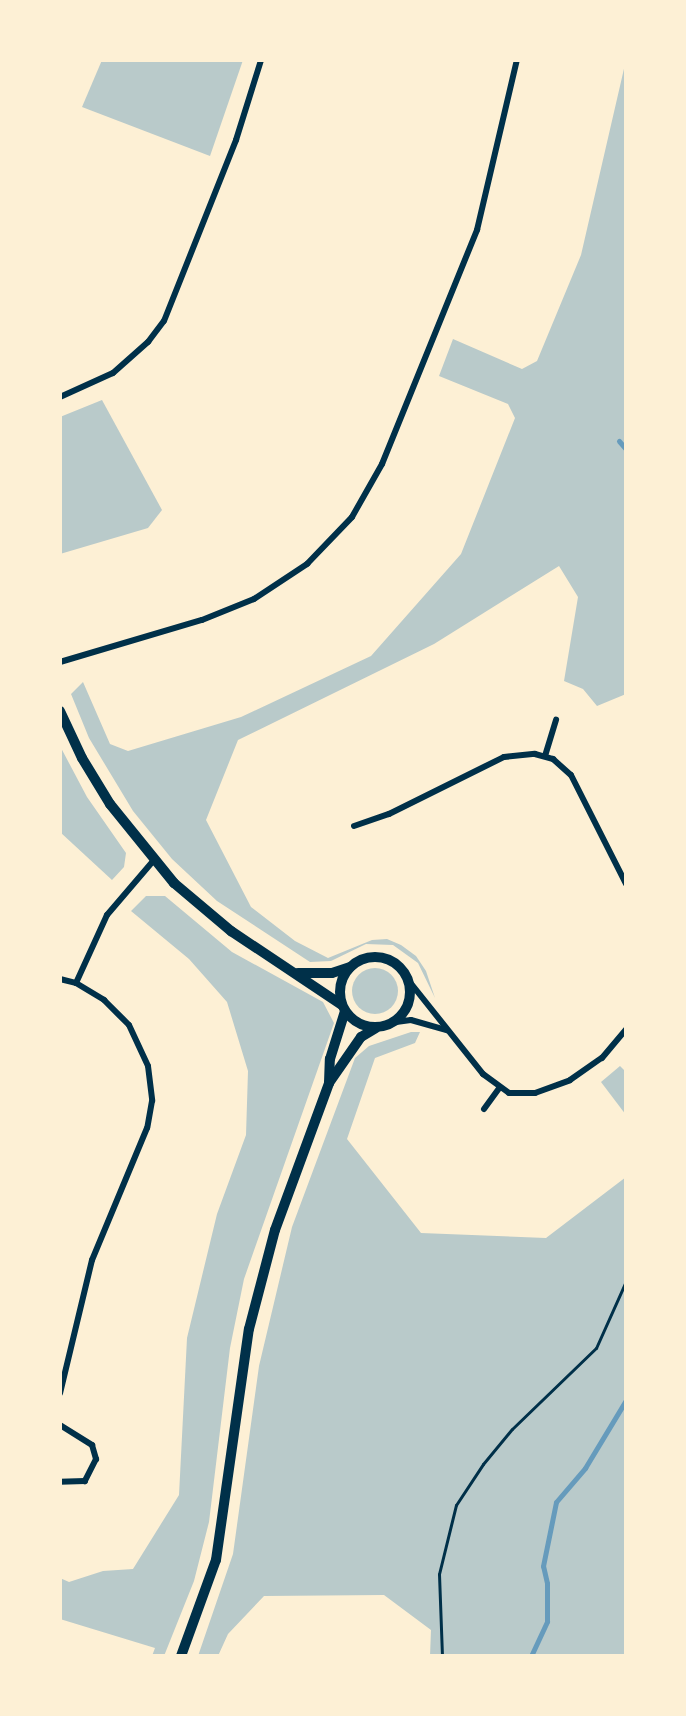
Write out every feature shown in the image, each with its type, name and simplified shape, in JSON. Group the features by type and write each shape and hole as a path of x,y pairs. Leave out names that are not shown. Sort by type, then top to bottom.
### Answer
{"street":[{"path":"60,397 113,373 142,348 164,321 236,140 261,60"},
{"path":"60,663 202,620 254,600 307,564 352,517 382,464 477,230 517,60"},
{"path":"60,711 102,792 154,861 190,898 231,931 298,973 306,983 344,1008 358,1023 376,1028"},
{"path":"545,756 556,720"},
{"path":"354,826 389,814 504,757 524,753 545,756 571,775 626,884"},
{"path":"76,983 107,915 154,861"},
{"path":"298,973 332,974 364,958 380,957 401,967 422,1000 441,1018 447,1030 499,1088 517,1094 535,1093 570,1080 611,1050 626,1029"},
{"path":"329,1083 330,1059 344,1008 340,985 350,967"},
{"path":"60,979 76,983 104,1000 129,1025 148,1066 152,1101 147,1128 92,1260 60,1393"},
{"path":"396,1022 410,1001 409,981"},
{"path":"180,1656 216,1560 228,1498 244,1355 258,1287 275,1230 329,1083 357,1042 376,1028 411,1020 447,1030"},
{"path":"484,1109 499,1088"},
{"path":"60,1425 92,1445 96,1459 85,1481 77,1485 60,1482"}],"path":[{"path":"442,1656 439,1574 456,1505 474,1475 512,1429 596,1348 626,1281"}],"shaded area":[{"path":"102,60 243,60 210,156 82,107"},
{"path":"626,60 626,694 597,706 583,689 564,681 578,597 559,566 434,644 238,740 206,820 251,907 295,941 328,958 372,940 387,939 401,945 416,956 426,971 435,998 418,963 393,945 366,944 331,961 310,962 217,901 172,859 133,811 89,738 71,694 83,682 110,744 128,751 241,717 371,656 461,554 515,418 508,404 439,376 453,339 522,369 537,361 581,255"},
{"path":"102,400 162,510 148,528 60,554 60,417"},
{"path":"60,746 87,797 126,853 124,867 112,880 60,832"},
{"path":"146,896 165,896 232,952 323,1002 334,1023 244,1279 230,1348 209,1522 194,1581 164,1656 152,1656 155,1648 60,1619 60,1578 69,1582 103,1571 133,1569 179,1495 187,1338 217,1214 246,1135 248,1071 227,1002 189,959 131,911"},
{"path":"375,968 384,969 392,974 397,982 397,1000 392,1008 384,1013 375,1014 366,1013 358,1008 353,1000 352,991 353,982 358,974 366,969"},
{"path":"411,1032 420,1032 415,1043 375,1058 347,1139 421,1233 546,1238 626,1177 626,1656 430,1656 431,1630 384,1595 264,1596 228,1634 218,1656 198,1656 233,1554 259,1366 292,1227 355,1058 369,1046"},
{"path":"620,1066 626,1072 626,1115 601,1082"}],"waterway":[{"path":"619,441 626,449"},
{"path":"626,486 626,516"},
{"path":"531,1656 547,1621 547,1583 543,1566 556,1502 585,1468 626,1400"}]}
